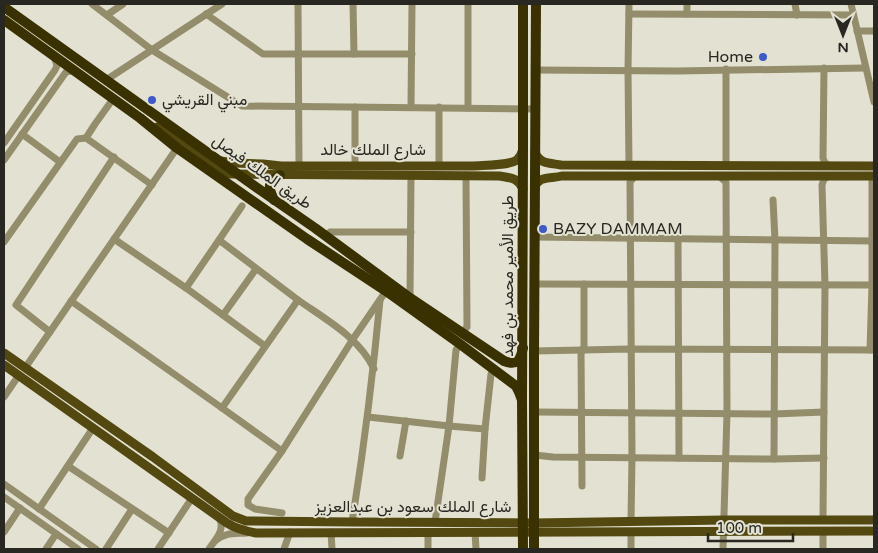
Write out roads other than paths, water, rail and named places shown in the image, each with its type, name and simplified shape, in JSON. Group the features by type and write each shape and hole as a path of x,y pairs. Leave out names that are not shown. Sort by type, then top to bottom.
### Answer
{"highway":[{"name":"طريق الأمير محمد بن فهد","path":"523,4 522,400 529,528 534,549"},
{"name":"طريق الأمير محمد بن فهد","path":"523,549 529,528 534,455 536,4"},
{"name":"طريق الملك فيصل","path":"4,7 410,298 461,339 494,372 516,386 522,400"},
{"name":"طريق الملك فيصل","path":"4,20 140,118 177,148 350,267 383,295 504,361"},
{"path":"256,175 253,192 256,197 307,232 350,267"},
{"path":"275,201 270,191 270,185 280,175"},
{"path":"494,372 505,369 504,361 512,363 518,361 523,348"}],"main road":[{"name":"شارع الملك خالد","path":"140,118 161,129 228,174 499,176 516,179 523,189"},
{"name":"شارع الملك خالد","path":"217,159 234,163 296,166 472,166 500,164 516,160 524,149"},
{"path":"535,150 540,160 561,165 726,165 830,171 873,176"},
{"path":"499,176 506,175 508,170 505,165 500,164"},
{"path":"561,165 552,168 551,172 555,176 719,176 830,171 874,166"},
{"path":"256,175 264,168 296,166"},
{"path":"535,188 536,183 541,179 562,176"},
{"name":"شارع الملك سعود بن عبدالعزيز","path":"4,353 22,372 106,438 219,518 235,528 247,532 476,532 631,522 874,520"},
{"name":"شارع الملك سعود بن عبدالعزيز","path":"4,364 22,372 153,457 233,516 252,522 435,522 631,532 874,531"},
{"path":"106,438 124,445 149,463 154,463 153,457"},
{"path":"366,532 395,527 430,528 434,526 435,522"}],"street":[{"path":"92,4 152,50 242,106 535,109"},
{"path":"107,15 123,4"},
{"path":"106,80 222,4"},
{"path":"296,166 298,4"},
{"path":"353,4 354,54"},
{"path":"412,4 412,107"},
{"path":"468,4 468,108"},
{"path":"629,4 629,166"},
{"path":"686,14 687,4"},
{"path":"795,4 797,15"},
{"path":"851,4 874,99"},
{"path":"206,14 263,54 412,54"},
{"path":"629,14 853,15"},
{"path":"857,31 874,31"},
{"path":"4,143 57,66 54,56"},
{"path":"823,520 825,285 822,185 830,171 823,161 824,68"},
{"path":"535,70 677,71 866,68"},
{"path":"726,69 726,165"},
{"path":"4,160 66,72 75,70"},
{"path":"45,84 54,91"},
{"path":"86,138 113,99"},
{"path":"355,107 355,165"},
{"path":"439,107 439,165"},
{"path":"22,134 60,162"},
{"path":"4,242 77,138 86,138 152,184"},
{"path":"4,397 177,148"},
{"path":"50,332 16,305 114,157"},
{"path":"410,298 411,175"},
{"path":"435,522 449,426 456,350 467,327 466,176"},
{"path":"631,522 630,182 635,176"},
{"path":"719,176 726,182 727,413 724,549"},
{"path":"534,351 630,349 872,350 873,176"},
{"path":"773,200 775,240 774,459"},
{"path":"186,288 242,206"},
{"path":"326,236 330,232 411,232"},
{"path":"534,237 873,241"},
{"path":"678,238 678,458"},
{"path":"114,239 186,288 265,346"},
{"path":"219,240 353,339 366,354 374,369"},
{"path":"223,315 256,268"},
{"path":"535,284 873,285"},
{"path":"582,486 581,413 584,284"},
{"path":"282,513 255,509 248,505 248,499 383,295"},
{"path":"352,522 368,417 383,295"},
{"path":"222,408 298,300"},
{"path":"71,301 282,450"},
{"path":"482,478 485,429 494,372"},
{"path":"534,412 774,414 824,412"},
{"path":"368,417 485,429"},
{"path":"400,456 406,421"},
{"path":"39,509 93,428"},
{"path":"534,455 553,457 824,458"},
{"path":"68,466 169,533"},
{"path":"4,484 96,549"},
{"path":"4,497 78,549"},
{"path":"158,549 192,498"},
{"path":"4,532 20,508"},
{"path":"106,549 132,509"},
{"path":"209,549 222,526 219,518"},
{"path":"823,531 823,549"},
{"path":"284,549 290,532"},
{"path":"331,532 332,549"},
{"path":"428,532 428,549"},
{"path":"476,532 476,549"},
{"path":"631,532 631,549"},
{"path":"215,541 226,534 256,533"},
{"path":"46,549 56,534"}],"place":[{"name":"Home","path":"763,57"},
{"name":"مبني القريشي","path":"152,100"},
{"name":"BAZY DAMMAM","path":"543,229"}]}
